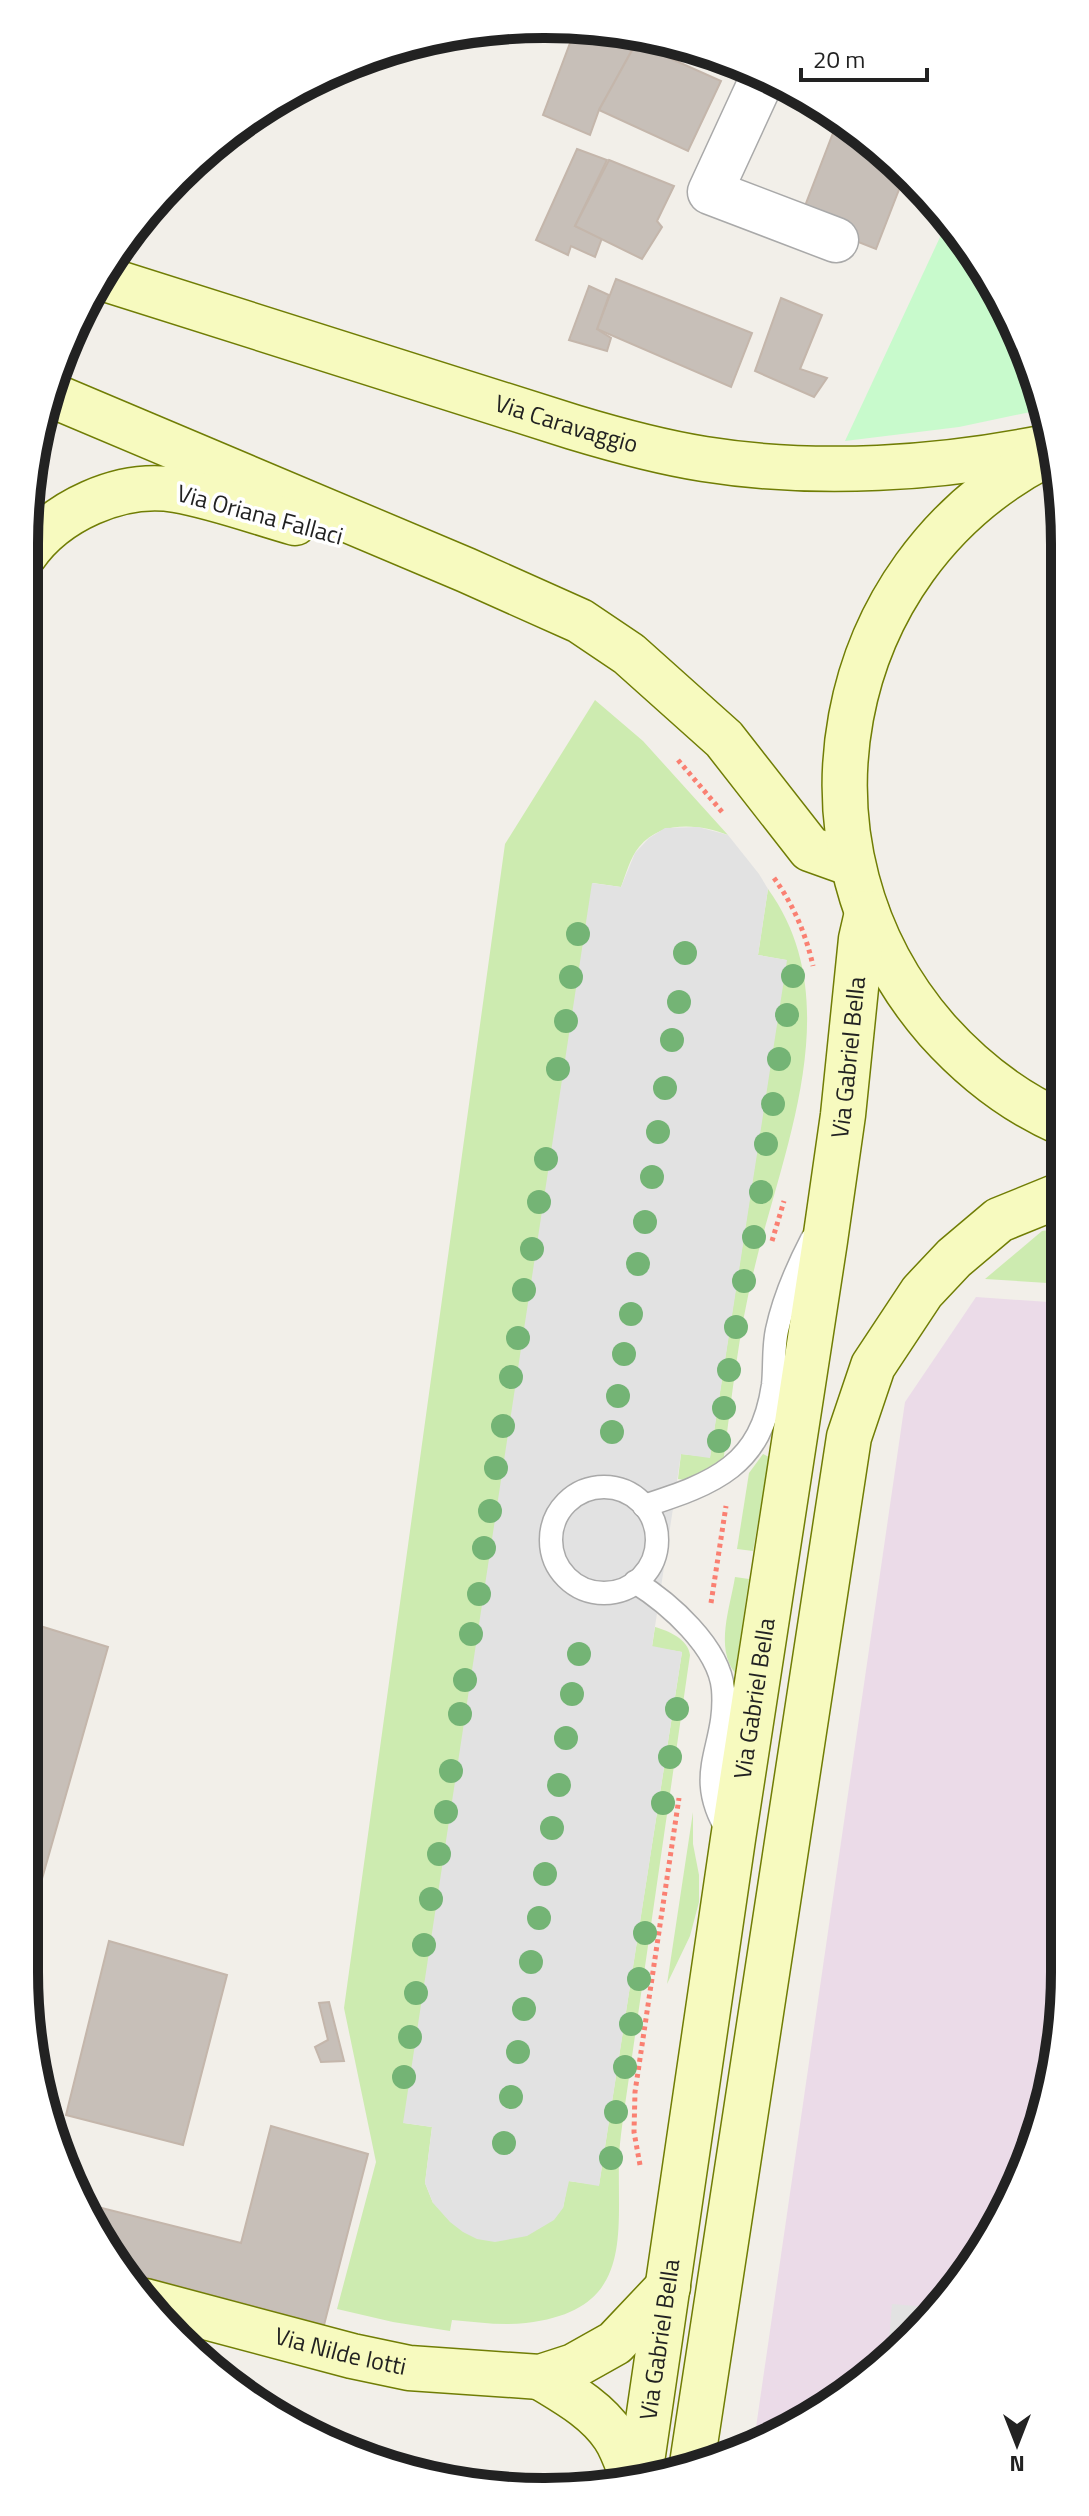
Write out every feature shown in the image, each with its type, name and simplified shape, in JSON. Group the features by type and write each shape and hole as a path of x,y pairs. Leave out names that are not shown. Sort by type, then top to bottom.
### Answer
{"street":[{"path":"759,86 710,192 836,240"},
{"name":"Via Caravaggio","path":"112,281 573,427 633,445 704,459 761,466 885,467 944,464 1042,451"},
{"path":"60,399 580,621 629,654 724,739 810,849 852,864"},
{"path":"1043,455 973,503 932,543 899,589 873,640 855,694 845,750 844,807 852,864 867,913 889,962 918,1008 954,1049 995,1084 1051,1118"},
{"name":"Via Oriana Fallaci","path":"38,540 50,527 76,510 129,491 174,490 466,570"},
{"name":"Via Gabriel Bella","path":"639,2469 831,1202 860,973 861,939 867,913"},
{"name":"Via Gabriel Bella","path":"693,2455 849,1437 873,1366 922,1292 954,1258 999,1220 1051,1199"},
{"name":"Via Nilde Iotti","path":"165,2306 409,2368 540,2377 574,2366 615,2343 668,2287"},
{"name":"Via Nilde Iotti","path":"540,2377 576,2398 596,2416 614,2436 631,2470"}],"lane":[{"path":"644,1506 683,1493 720,1475 748,1450 760,1434 773,1385 777,1331 792,1277 831,1202"},
{"path":"597,1487 615,1488 631,1495 644,1506 653,1520 657,1537 647,1570 635,1582 620,1591 603,1593 585,1590 570,1581 558,1568 552,1551 551,1534 561,1510 580,1492 597,1487"},
{"path":"635,1582 664,1600 696,1634 716,1666 723,1689 710,1780 719,1817 733,1839"}],"shaded area":[{"path":"698,827 728,835 759,874 768,889 758,955 787,960 710,1458 681,1454 652,1646 682,1652 599,2186 569,2181 563,2208 554,2220 527,2236 495,2242 477,2239 463,2232 433,2203 425,2183 432,2127 403,2123 592,883 621,887 635,853 649,838 665,828"},
{"path":"976,1297 1051,1302 1051,1972 1047,2038 1034,2103 1012,2165 983,2225 946,2280 903,2330 853,2373 798,2410 755,2432 905,1402"},
{"path":"892,2304 924,2307 903,2330 889,2342"}],"green space":[{"path":"942,232 966,263 999,320 1033,411 959,427 845,441"},
{"path":"595,700 643,741 728,835 705,828 669,828 648,838 639,847 621,887 593,883 404,2123 432,2127 425,2183 433,2203 563,2208 568,2181 599,2185 682,1652 652,1647 655,1627 682,1640 690,1655 622,2128 619,2214 613,2265 603,2286 586,2303 561,2315 517,2324 452,2320 450,2331 337,2309 376,2162 344,2008 505,844"},
{"path":"768,889 792,933 804,979 807,1028 802,1077 748,1294 723,1463 685,1480 678,1479 681,1454 710,1457 786,960 758,955"},
{"path":"1051,1230 1051,1283 985,1279 1042,1231"},
{"path":"763,1454 769,1457 753,1551 737,1549 749,1473"},
{"path":"735,1577 749,1579 735,1673 729,1663 725,1639"},
{"path":"693,1812 699,1902 690,1936 667,1984"}],"building":[{"path":"572,39 634,46 599,110 590,135 543,115"},
{"path":"634,46 651,50 721,81 688,151 599,110"},
{"path":"833,133 853,143 901,184 876,249 800,219"},
{"path":"577,149 607,160 575,226 602,238 595,257 571,246 568,255 536,240"},
{"path":"609,160 674,186 657,221 662,227 642,259 575,226"},
{"path":"616,279 752,333 731,387 597,329"},
{"path":"589,286 609,295 597,329 611,338 607,351 569,340"},
{"path":"781,298 822,315 800,369 827,378 814,397 755,371"},
{"path":"38,1625 108,1647 38,1893"},
{"path":"109,1941 227,1975 183,2145 66,2115"},
{"path":"329,2002 344,2061 321,2062 315,2047 328,2040 319,2003"},
{"path":"271,2126 368,2154 324,2325 140,2276 96,2206 241,2243"}]}
